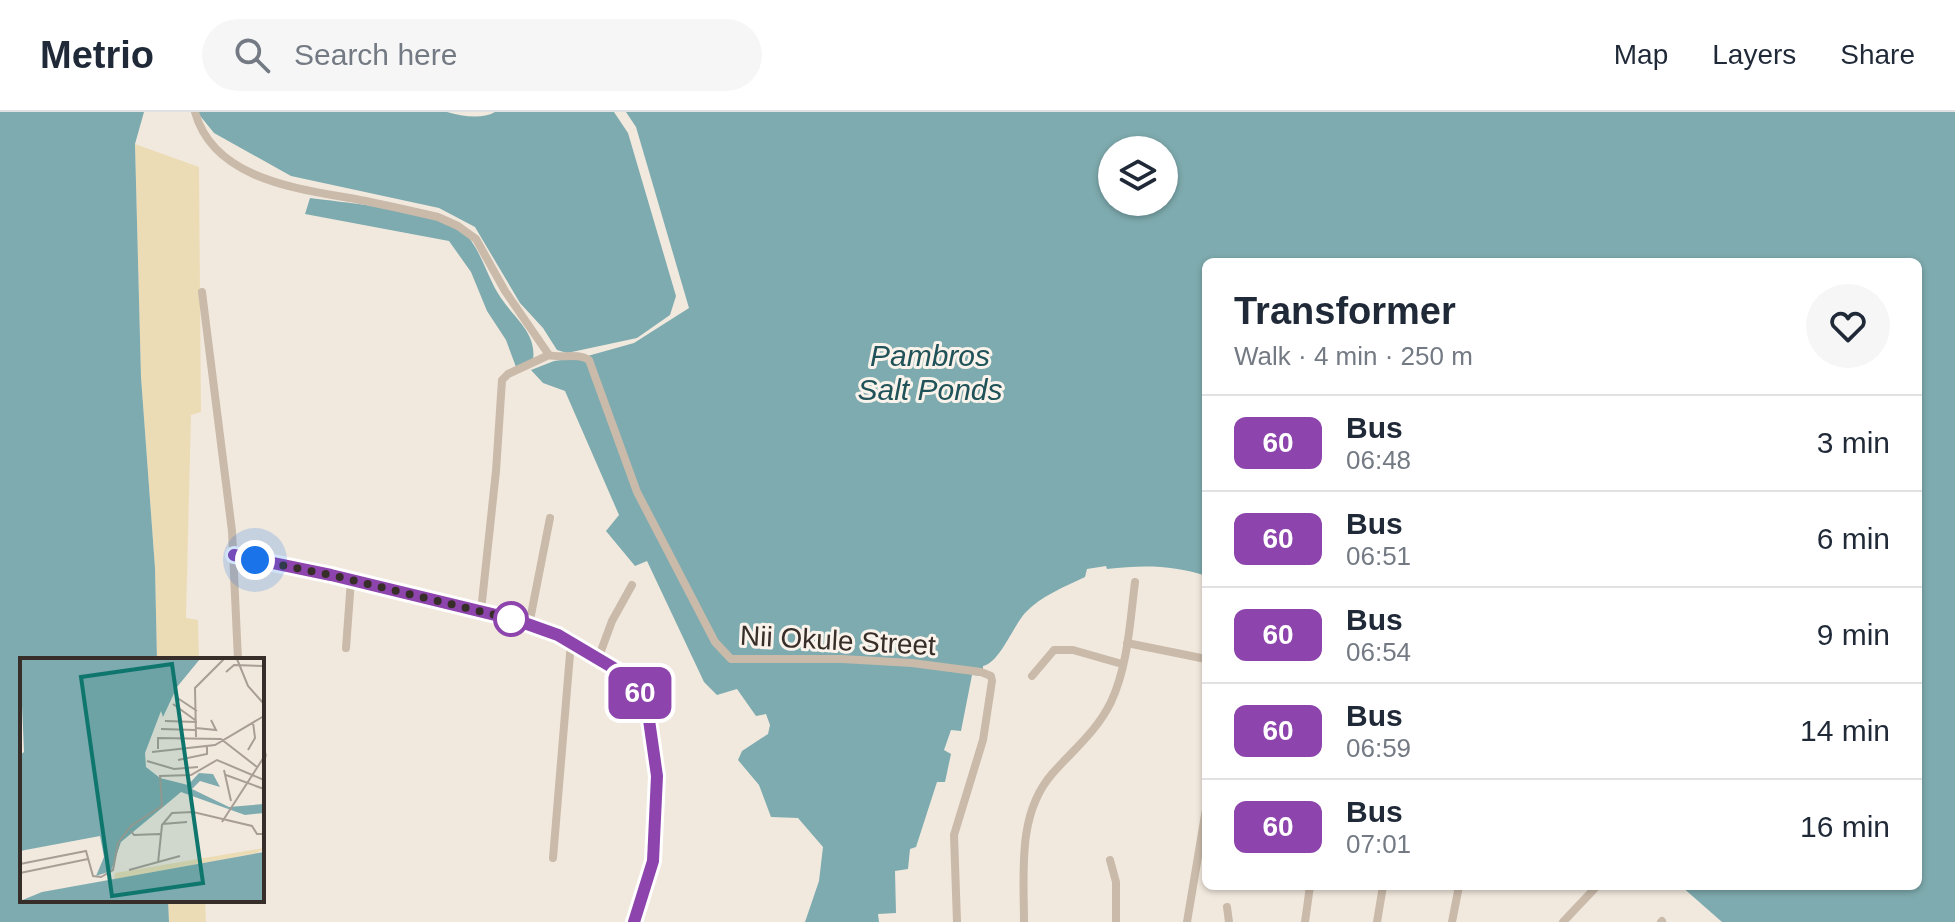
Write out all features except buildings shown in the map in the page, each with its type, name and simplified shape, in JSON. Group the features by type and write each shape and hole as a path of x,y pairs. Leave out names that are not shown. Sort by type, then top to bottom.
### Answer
{"street":[{"path":"195,112 207,140 222,155 263,177 310,191 438,217 458,226 476,239 505,291 549,355 508,374 502,380 481,611"},
{"path":"202,292 234,555 238,658"},
{"name":"Nii Okule Street","path":"549,355 580,355 589,360 637,492 715,642 731,659 884,662 981,672 991,676 983,740 954,835 957,922"},
{"path":"529,625 550,518"},
{"path":"234,555 351,580 529,625 571,642 622,673 637,688 647,706 657,776 653,861 634,922"},
{"path":"346,648 351,580"},
{"path":"1024,922 1024,849 1032,811 1042,787 1089,736 1111,702 1127,643 1135,582"},
{"path":"598,659 612,621 632,585"},
{"path":"553,858 571,642"},
{"path":"1127,643 1202,658"},
{"path":"1032,676 1054,650 1073,650 1122,664"},
{"path":"1187,922 1202,833"},
{"path":"1110,860 1116,882 1116,922"},
{"path":"1305,922 1309,890"},
{"path":"1377,922 1382,890"},
{"path":"1452,922 1458,890"},
{"path":"1563,922 1593,890"},
{"path":"1227,907 1229,922"}],"sand":[{"path":"135,144 199,167 201,412 191,415 186,618 198,620 199,658 157,658 155,568 141,377"},
{"path":"168,902 205,902 206,922 169,922"}],"water":[{"path":"0,112 144,112 135,144 141,377 155,568 157,658 20,658 20,902 168,902 169,922 0,922"},
{"path":"197,112 447,112 478,117 495,112 614,112 628,133 676,296 670,315 637,338 567,353 557,350 543,328 520,303 475,227 439,208 291,176 214,133"},
{"name":"Pambros Salt Ponds","path":"626,112 1955,112 1955,922 1722,922 1686,890 1922,890 1922,258 1202,258 1202,575 1158,567 1107,569 1106,566 1087,569 1085,577 1053,592 1025,613 995,658 983,666 983,676 972,675 961,731 951,730 944,750 951,754 945,782 937,782 916,847 910,849 908,869 895,871 896,913 878,914 879,922 805,922 819,881 823,847 798,818 771,817 759,785 738,760 742,751 768,734 770,725 766,714 756,716 737,689 717,695 704,682 647,561 635,566 606,531 619,515 565,391 543,383 531,370 554,361 584,357 634,343 689,308 636,127"},
{"path":"310,198 419,215 458,229 474,245 496,291 524,327 532,342 533,360 516,367 506,340 487,311 471,272 449,241 305,214"}],"bus line":[{"name":"60","path":"234,555 516,620 558,635 622,673 637,688 647,706 657,776 653,861 634,922"}],"route":[{"path":"255,560 331,575 516,620 511,619"}]}
